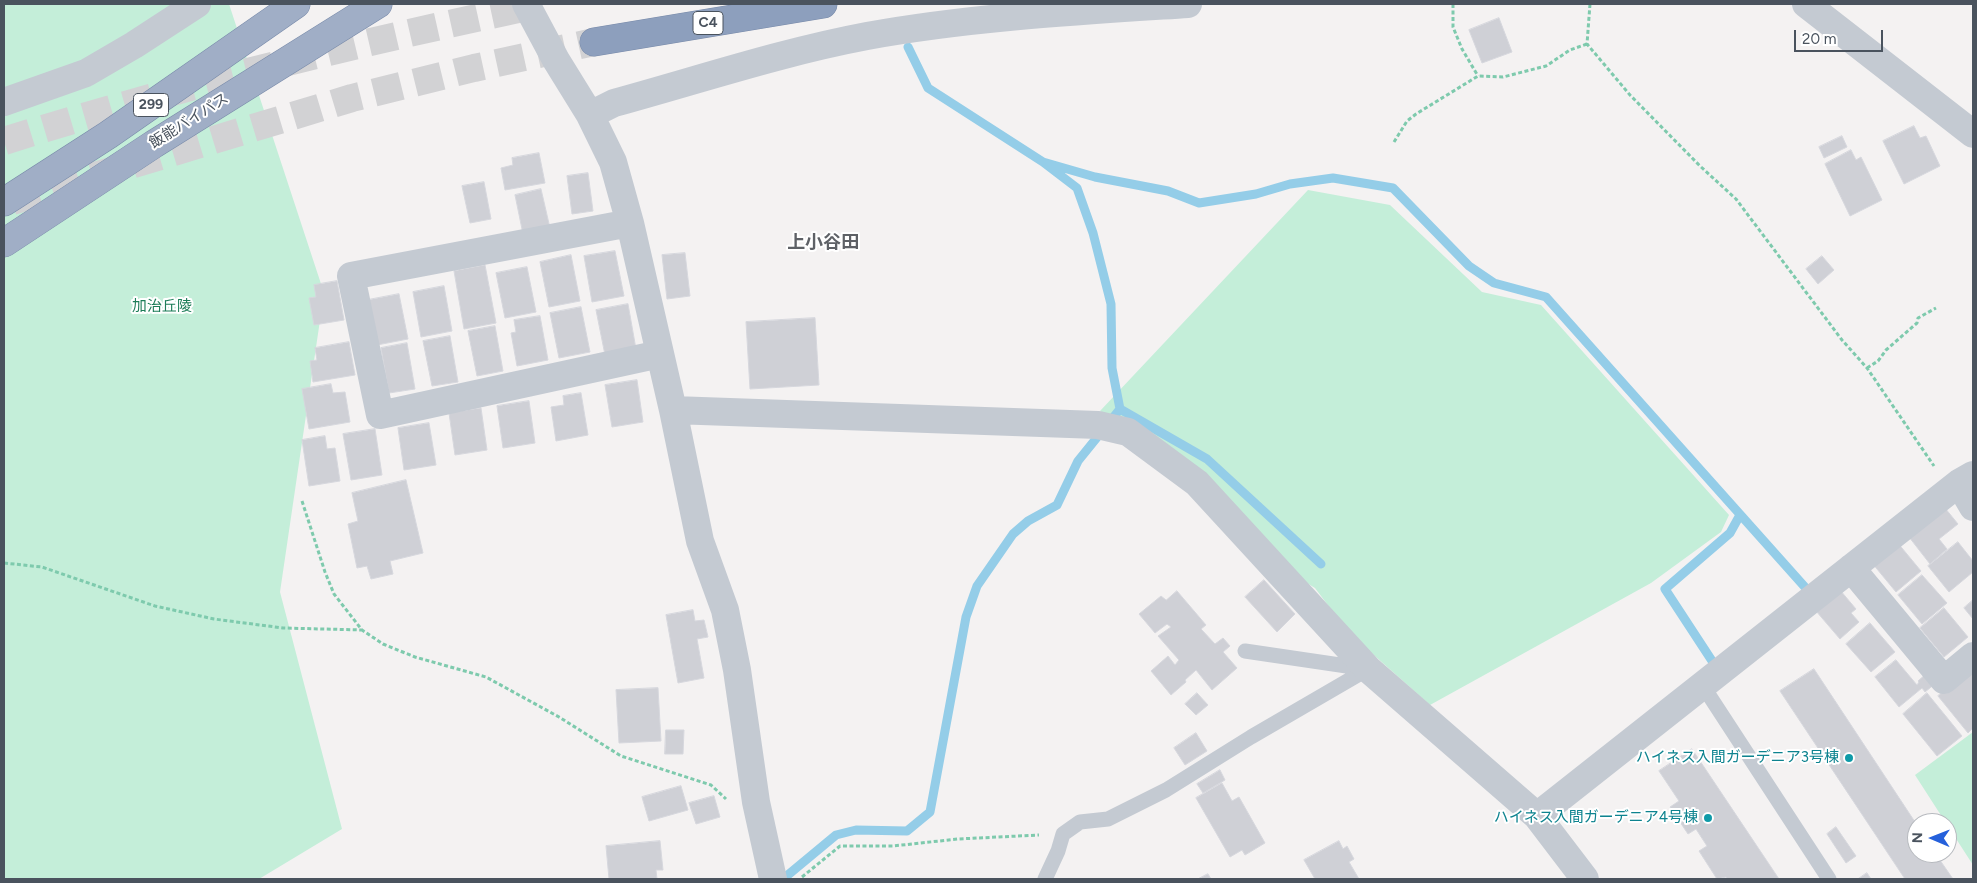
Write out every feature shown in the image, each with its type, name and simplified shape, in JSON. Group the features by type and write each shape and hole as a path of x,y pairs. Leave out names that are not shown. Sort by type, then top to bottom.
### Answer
{"highway":[{"name":"299","path":"4,202 108,135 296,4"},
{"name":"飯能バイパス","path":"4,243 154,144 378,4"},
{"name":"C4","path":"594,42 823,4"}],"street":[{"path":"4,102 86,72 134,45 197,4"},
{"path":"526,4 556,60 590,115 613,162 630,223 673,410 700,541 725,610 737,670 756,802 773,879"},
{"path":"590,115 614,103 814,48 868,36 943,24 1188,4"},
{"path":"1806,4 1973,134"},
{"path":"630,223 351,276 380,416 660,354"},
{"path":"673,410 1098,425 1128,432 1197,483 1368,669 1537,816 1585,879"},
{"path":"1537,816 1961,482 1973,507"},
{"path":"1851,568 1944,680 1973,656"}],"lane":[{"path":"1245,651 1368,669"},
{"path":"1045,879 1058,851 1063,834 1080,822 1108,819 1166,790 1251,737 1368,669"},
{"path":"1703,686 1828,879"}],"path":[{"path":"1453,4 1453,27 1462,49 1478,76"},
{"path":"1590,4 1587,44 1630,96 1736,199 1842,340 1961,482"},
{"path":"1394,142 1408,121 1416,114 1478,76 1503,77 1546,66 1570,50 1587,44"},
{"path":"1866,368 1878,361 1886,350 1917,323 1918,318 1936,308"},
{"path":"302,501 334,594 362,630 383,644 415,657 486,677 559,717 621,756 711,785 728,800 756,802"},
{"path":"4,563 42,567 155,606 214,619 283,628 362,630"},
{"path":"799,879 840,846 893,846 958,839 1063,834"}],"green space":[{"name":"加治丘陵","path":"4,4 229,4 324,293 280,592 342,829 259,879 4,879"},
{"path":"1308,190 1390,205 1482,292 1541,305 1729,515 1721,532 1651,583 1430,705 1349,633 1315,588 1289,572 1201,470 1100,411"},
{"path":"1973,732 1973,865 1957,840 1957,813 1939,813 1915,775"}],"building":[{"path":"1499,18 1512,52 1482,63 1469,30"},
{"path":"1914,126 1920,138 1926,136 1940,166 1904,184 1883,141"},
{"path":"1842,136 1847,147 1824,158 1819,147"},
{"path":"1851,150 1856,160 1861,157 1882,200 1850,216 1825,164"},
{"path":"539,153 545,183 505,190 501,168 513,165 512,158"},
{"path":"588,173 593,211 572,214 567,176"},
{"path":"484,182 491,219 470,223 462,186"},
{"path":"541,189 550,228 523,234 515,195"},
{"path":"615,251 624,296 592,302 584,256"},
{"path":"685,253 690,296 667,299 662,255"},
{"path":"571,255 580,301 549,307 540,262"},
{"path":"1822,256 1834,270 1818,284 1806,269"},
{"path":"485,265 496,323 464,329 454,271"},
{"path":"527,267 536,312 505,318 496,273"},
{"path":"337,281 344,320 314,325 309,298 316,297 314,285"},
{"path":"444,286 452,331 421,337 413,292"},
{"path":"399,294 408,339 377,345 368,300"},
{"path":"628,304 636,349 605,355 596,310"},
{"path":"581,307 590,352 559,358 550,313"},
{"path":"540,316 548,360 517,366 511,333 516,332 514,320"},
{"path":"815,318 819,385 750,389 746,322"},
{"path":"495,326 503,371 477,376 468,331"},
{"path":"450,336 458,382 432,386 423,341"},
{"path":"349,342 355,375 313,382 310,361 317,360 315,348"},
{"path":"407,343 415,389 389,393 381,348"},
{"path":"637,380 643,422 612,427 605,385"},
{"path":"331,384 333,393 345,392 350,422 309,429 302,389"},
{"path":"581,393 588,435 556,441 551,407 564,405 563,396"},
{"path":"529,401 535,443 503,448 497,406"},
{"path":"481,408 487,450 455,455 449,413"},
{"path":"429,423 436,465 404,470 398,428"},
{"path":"375,429 382,475 351,480 343,434"},
{"path":"325,436 327,449 335,448 340,481 309,486 302,440"},
{"path":"406,480 423,553 390,561 393,574 371,579 367,566 357,568 348,524 358,521 352,493"},
{"path":"1945,508 1958,524 1939,539 1947,549 1930,564 1909,537"},
{"path":"1897,542 1921,571 1896,592 1872,563"},
{"path":"1958,542 1973,561 1973,572 1949,592 1928,566"},
{"path":"1922,575 1947,603 1922,624 1898,595"},
{"path":"1264,580 1295,614 1277,632 1245,597"},
{"path":"1840,590 1856,609 1851,613 1859,622 1840,639 1816,611"},
{"path":"1177,591 1206,625 1201,629 1215,644 1223,638 1230,646 1223,652 1237,668 1212,690 1196,670 1171,695 1151,671 1168,656 1175,665 1179,660 1158,636 1171,627 1167,624 1155,633 1139,614 1161,596 1166,600"},
{"path":"1973,600 1973,619 1964,608"},
{"path":"1944,608 1968,637 1944,657 1920,628"},
{"path":"693,610 695,621 704,620 708,637 697,639 704,678 678,683 666,615"},
{"path":"1870,623 1895,652 1871,672 1846,644"},
{"path":"1896,660 1917,685 1918,681 1927,673 1936,683 1925,692 1922,688 1899,707 1875,677"},
{"path":"1972,668 1973,728 1968,733 1938,696"},
{"name":"ハイネス入間ガーデニア3号棟","path":"1814,669 1909,813 1907,813 1907,863 1942,863 1953,879 1905,879 1780,691"},
{"path":"658,688 661,741 619,743 616,690"},
{"path":"1197,693 1208,705 1196,715 1185,704"},
{"path":"1927,693 1962,736 1937,756 1903,714"},
{"path":"666,730 684,730 683,754 665,754"},
{"path":"1196,733 1207,751 1185,765 1174,748"},
{"name":"ハイネス入間ガーデニア4号棟","path":"1692,749 1779,879 1728,879 1726,877 1717,879 1699,851 1707,846 1696,829 1688,834 1670,807 1679,801 1659,771"},
{"path":"1220,770 1225,780 1203,793 1197,784"},
{"path":"1222,783 1232,801 1239,797 1265,843 1245,855 1242,850 1230,857 1196,798"},
{"path":"681,786 688,810 649,821 642,797"},
{"path":"714,796 720,817 696,824 689,803"},
{"path":"1836,827 1856,856 1846,863 1827,834"},
{"path":"660,841 663,870 656,870 657,879 609,879 606,846"},
{"path":"1339,841 1343,849 1347,846 1354,859 1349,862 1359,879 1315,879 1304,860"},
{"path":"1867,873 1871,879 1858,879"},
{"path":"1208,874 1211,879 1198,879"}],"waterway":[{"path":"908,47 928,88 1043,162 1077,188 1093,233 1111,304 1112,368 1120,409 1207,459 1321,564"},
{"path":"1043,162 1095,177 1168,191 1199,203 1256,194 1290,184 1333,178 1393,188 1469,266 1494,283 1546,297 1812,595"},
{"path":"783,879 836,835 856,830 907,831 930,812 966,617 977,586 1013,534 1028,521 1057,505 1078,461 1120,409"},
{"path":"1718,670 1665,589 1730,533 1740,515"}],"tunnel":[{"path":"4,141 137,102 271,66 542,4"},
{"path":"12,201 352,98 474,68 594,42"}],"place":[{"name":"ハイネス入間ガーデニア3号棟","path":"1849,758"},
{"name":"ハイネス入間ガーデニア4号棟","path":"1708,818"}],"district":[{"name":"上小谷田","path":"823,243"}]}
